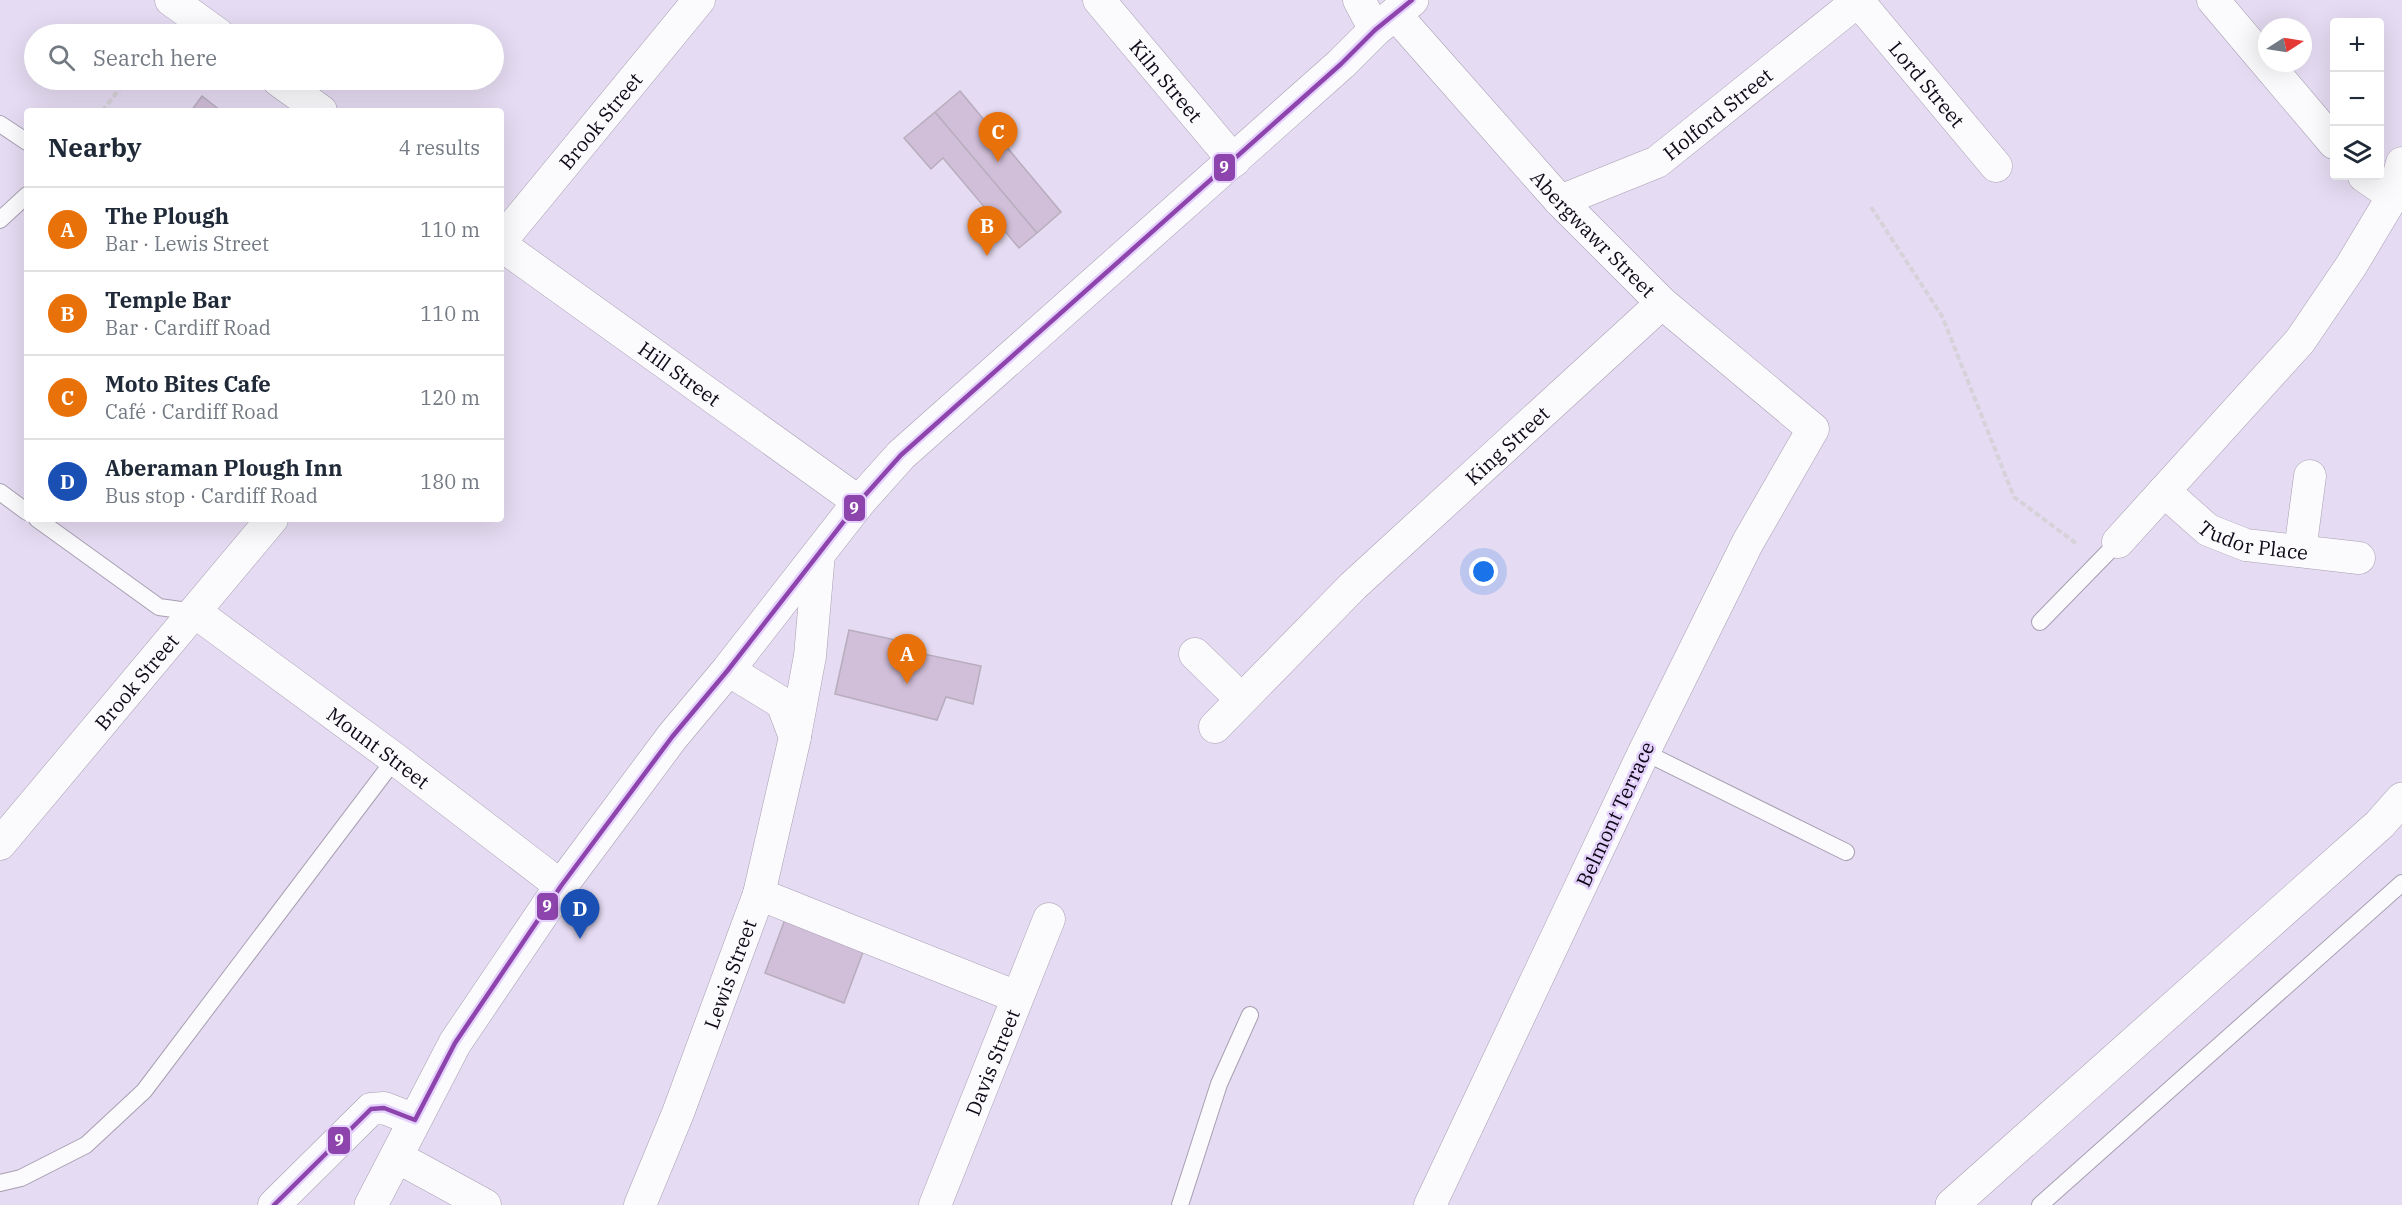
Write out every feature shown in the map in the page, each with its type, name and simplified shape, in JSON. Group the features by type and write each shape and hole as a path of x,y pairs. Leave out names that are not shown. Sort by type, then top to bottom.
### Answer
{"main road":[{"path":"371,1205 455,1043 561,886 672,737 728,670 859,502 901,454 1233,161 1394,15"},
{"path":"1952,1205 2362,839 2402,799"}],"street":[{"path":"171,0 204,24"},
{"name":"Brook Street","path":"504,239 699,0"},
{"name":"Kiln Street","path":"1099,0 1233,161"},
{"name":"Abergwawr Street","path":"1359,0 1394,15 1560,201 1662,303 1813,429"},
{"path":"2213,0 2330,138"},
{"name":"Lord Street","path":"1858,1 1996,166"},
{"name":"Holford Street","path":"1560,201 1657,162 1858,1"},
{"path":"292,90 317,108"},
{"path":"2109,551 2300,341 2351,266 2393,196 2402,163"},
{"path":"2370,180 2393,196"},
{"name":"Hill Street","path":"504,245 859,502"},
{"name":"King Street","path":"1215,727 1353,586 1662,303"},
{"name":"Belmont Terrace","path":"1430,1205 1644,752 1748,542 1813,429"},
{"path":"2300,551 2310,476"},
{"name":"Tudor Place","path":"2164,491 2208,530 2246,545 2359,558"},
{"name":"Brook Street","path":"0,844 270,522"},
{"name":"Lewis Street","path":"640,1205 678,1113 759,894 795,738 810,656 819,553"},
{"name":"Mount Street","path":"195,612 395,759 561,886"},
{"path":"1196,654 1241,699"},
{"path":"728,670 782,703 795,738"},
{"path":"759,894 1017,997"},
{"name":"Davis Street","path":"935,1205 1049,919"},
{"path":"274,1205 371,1109 384,1108 416,1120"},
{"path":"397,1157 485,1205"}],"lane":[{"path":"0,124 24,140"},
{"path":"0,220 24,198"},
{"path":"0,492 24,510"},
{"path":"41,522 159,607 195,612"},
{"path":"2040,622 2109,551"},
{"path":"1644,752 1846,852"},
{"path":"0,1183 21,1178 86,1145 144,1091 395,759"},
{"path":"2040,1205 2402,883"},
{"path":"1180,1205 1219,1084 1250,1015"}],"path":[{"path":"104,108 119,90"},
{"path":"1871,207 1941,316 2014,497 2109,551"}],"building":[{"path":"960,91 1061,212 1037,233 935,112"},
{"path":"202,96 217,108 193,108"},
{"path":"935,112 1037,233 1019,248 943,158 931,169 904,138"},
{"path":"849,630 896,640 895,648 981,666 973,704 946,697 937,720 835,694"},
{"path":"787,914 866,944 844,1003 765,973"}],"transit line":[{"name":"9","path":"415,1120 455,1043 561,886 672,737 728,670 859,502 901,455 1341,64 1375,30 1412,0"},
{"name":"9","path":"274,1205 371,1109 384,1108 415,1120"}],"place":[{"name":"Moto Bites Cafe","path":"998,162"},
{"name":"Temple Bar","path":"987,256"},
{"name":"The Plough","path":"907,684"},
{"name":"Aberaman Plough Inn","path":"580,939"}]}
